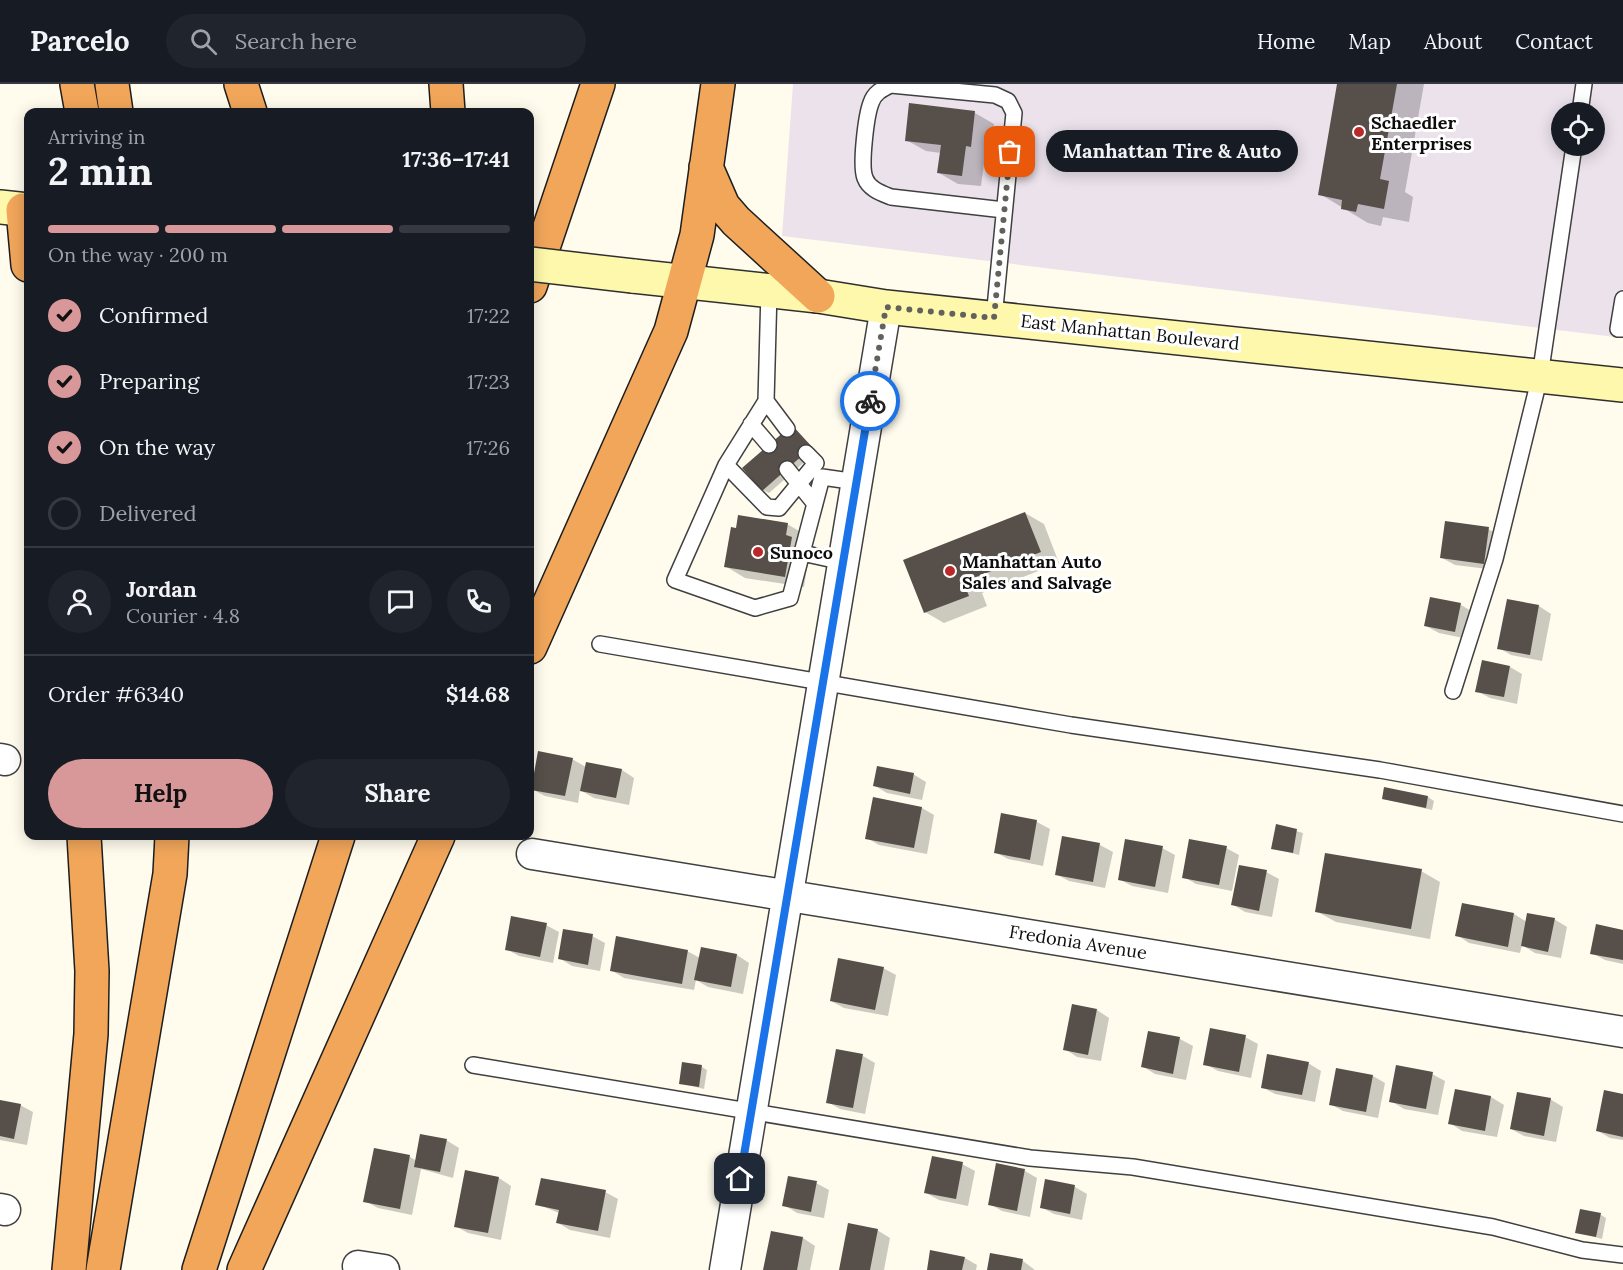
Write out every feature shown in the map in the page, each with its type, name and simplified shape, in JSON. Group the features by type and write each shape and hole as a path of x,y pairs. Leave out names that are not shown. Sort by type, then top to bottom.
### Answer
{"highway":[{"path":"77,84 81,108"},
{"path":"112,84 115,108"},
{"path":"241,84 249,108"},
{"path":"446,84 448,108"},
{"path":"534,274 597,84"},
{"path":"534,637 665,347 686,281 697,236 718,84"},
{"path":"706,167 723,206 736,221 818,296"},
{"path":"17,209 24,245"},
{"path":"69,1270 91,1034 91,950 84,840"},
{"path":"103,1270 170,874 172,840"},
{"path":"199,1270 337,840"},
{"path":"244,1270 436,840"}],"street":[{"name":"East Manhattan Boulevard","path":"534,264 818,296 886,307 1623,385"},
{"path":"724,1270 886,307"},
{"name":"Fredonia Avenue","path":"532,854 1623,1032"}],"lane":[{"path":"1581,102 1584,84"},
{"path":"994,318 1014,113 1008,101 995,95 891,85 878,91 871,103 863,165 865,179 878,192 891,197 1004,210"},
{"path":"1453,691 1495,559 1540,376 1573,156"},
{"path":"769,291 766,401 726,465 675,580 755,608 790,598 822,477 857,482"},
{"path":"1623,299 1618,328 1623,329"},
{"path":"766,401 788,429"},
{"path":"751,424 769,445"},
{"path":"726,465 767,507 779,508 816,464 806,453"},
{"path":"787,469 815,504"},
{"path":"802,553 843,562"},
{"path":"600,644 824,680 1071,725 1380,771 1623,814"},
{"path":"473,1065 1030,1158 1133,1167 1493,1227 1582,1250 1623,1255"}],"shaded area":[{"path":"793,84 1623,84 1623,338 782,236"}],"building":[{"name":"Schaedler Enterprises","path":"1337,84 1397,84 1380,179 1389,181 1384,209 1358,204 1356,212 1341,209 1342,200 1318,195"},
{"path":"909,103 975,111 971,147 966,146 962,176 937,173 941,145 905,141"},
{"path":"792,425 812,447 762,491 742,468"},
{"name":"Manhattan Auto Sales and Salvage","path":"1025,512 1041,552 963,582 969,596 924,613 903,560"},
{"name":"Sunoco","path":"738,515 788,523 786,535 792,537 785,577 724,567 731,527 736,528"},
{"path":"1445,521 1489,527 1484,564 1440,558"},
{"path":"1430,597 1461,603 1455,632 1424,626"},
{"path":"1507,599 1539,605 1530,655 1497,649"},
{"path":"1482,660 1510,666 1504,697 1475,692"},
{"path":"538,751 573,758 565,796 534,791"},
{"path":"586,762 622,769 616,798 580,791"},
{"path":"877,766 914,773 910,794 873,786"},
{"path":"1384,787 1428,796 1426,808 1382,799"},
{"path":"873,797 922,807 914,848 865,839"},
{"path":"1001,813 1037,820 1030,860 994,853"},
{"path":"1276,824 1297,829 1293,853 1271,849"},
{"path":"1062,836 1100,843 1093,882 1055,875"},
{"path":"1125,839 1163,846 1155,887 1118,880"},
{"path":"1189,839 1227,846 1219,885 1182,878"},
{"path":"1325,853 1422,869 1411,929 1315,912"},
{"path":"1239,865 1267,870 1259,911 1231,905"},
{"path":"1462,903 1514,913 1508,947 1455,936"},
{"path":"1527,913 1555,918 1548,952 1521,946"},
{"path":"511,916 547,923 540,957 505,950"},
{"path":"1596,924 1623,930 1623,960 1590,954"},
{"path":"563,929 593,934 588,965 558,959"},
{"path":"616,936 688,950 682,984 610,971"},
{"path":"701,947 737,954 731,987 694,980"},
{"path":"838,958 884,967 875,1010 830,1001"},
{"path":"1072,1004 1097,1009 1088,1055 1063,1050"},
{"path":"1210,1028 1246,1035 1239,1072 1203,1065"},
{"path":"1148,1031 1180,1037 1173,1074 1141,1067"},
{"path":"836,1049 863,1054 853,1108 826,1103"},
{"path":"1267,1054 1309,1062 1302,1095 1261,1088"},
{"path":"682,1062 702,1065 699,1087 679,1084"},
{"path":"1396,1065 1433,1072 1426,1109 1389,1102"},
{"path":"1336,1068 1373,1075 1366,1112 1329,1105"},
{"path":"1455,1089 1491,1096 1485,1131 1448,1124"},
{"path":"1604,1090 1623,1094 1623,1137 1596,1131"},
{"path":"1517,1092 1551,1098 1544,1136 1510,1129"},
{"path":"0,1100 21,1104 14,1139 0,1136"},
{"path":"420,1134 447,1139 440,1172 414,1167"},
{"path":"374,1148 410,1155 400,1209 363,1202"},
{"path":"932,1156 963,1162 956,1199 924,1193"},
{"path":"996,1163 1025,1169 1017,1211 988,1205"},
{"path":"465,1170 499,1177 488,1233 454,1227"},
{"path":"788,1176 817,1181 811,1212 782,1206"},
{"path":"541,1178 606,1190 598,1231 556,1223 559,1210 535,1205"},
{"path":"1045,1179 1075,1185 1070,1214 1040,1208"},
{"path":"1580,1209 1601,1213 1596,1237 1575,1233"},
{"path":"848,1223 878,1229 870,1270 839,1270"},
{"path":"771,1231 803,1237 797,1270 763,1270"},
{"path":"930,1250 965,1257 962,1270 927,1270"},
{"path":"990,1253 1023,1259 1021,1270 987,1270"}],"way so far":[{"path":"870,401 886,307 994,318 1010,152"}],"place":[{"name":"Schaedler Enterprises","path":"1359,132"},
{"name":"Manhattan Tire & Auto","path":"1010,152"},
{"name":"Sunoco","path":"758,552"},
{"name":"Manhattan Auto Sales and Salvage","path":"950,571"}],"route":[{"path":"740,1179 870,401"}]}
